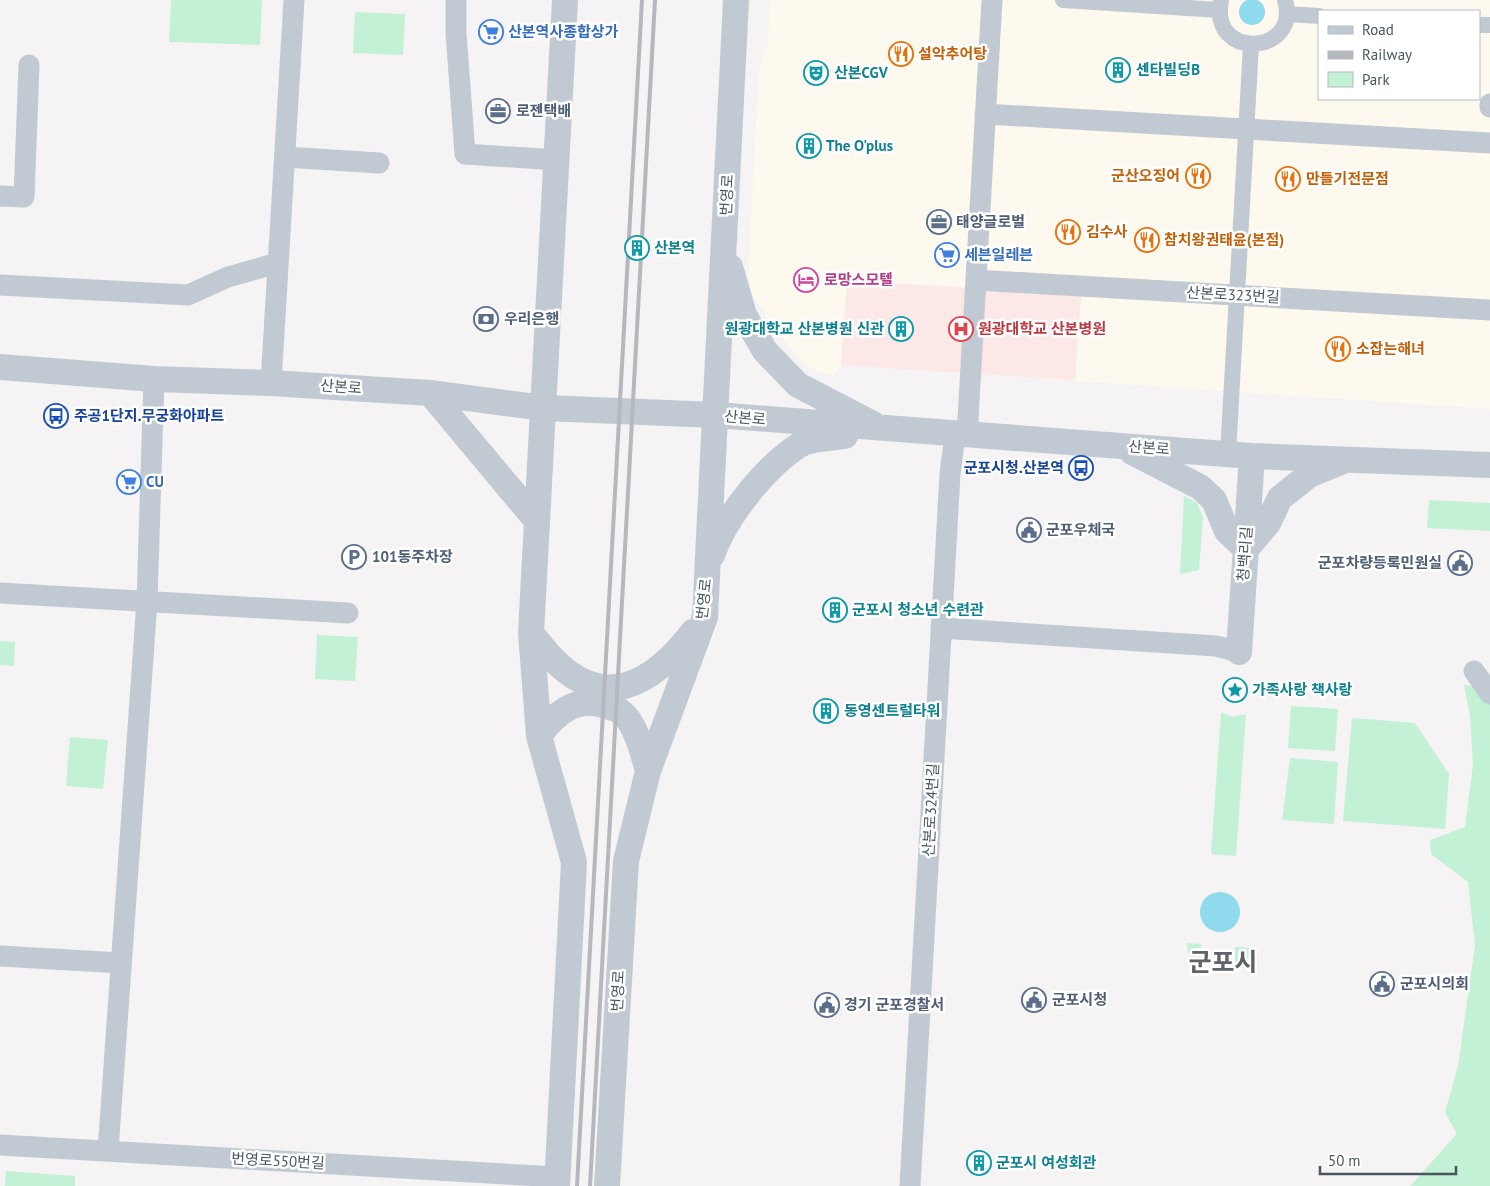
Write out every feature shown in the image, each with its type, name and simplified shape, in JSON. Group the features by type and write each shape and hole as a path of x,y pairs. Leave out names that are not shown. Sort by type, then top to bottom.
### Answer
{"street":[{"path":"271,383 294,0"},
{"path":"456,0 456,33 464,154 558,160"},
{"path":"557,1182 574,862 540,736 531,632 558,160 565,0"},
{"name":"번영로","path":"607,1186 626,861 648,771 705,618 736,0"},
{"path":"961,435 976,280 992,0"},
{"path":"1063,0 1220,5 1222,26 1227,33 1242,43 1251,45 1269,41 1276,36 1282,29 1286,7 1318,16"},
{"path":"1240,455 1238,295 1251,45"},
{"path":"0,196 24,197 29,65"},
{"path":"985,114 1490,143"},
{"path":"285,157 379,163"},
{"path":"724,246 744,315 765,351 798,385 883,429"},
{"path":"0,285 188,295 228,277 278,263"},
{"name":"산본로323번길","path":"976,280 1490,310"},
{"name":"산본로","path":"0,367 154,379 271,383 430,393 544,408 716,416 1240,455 1490,465"},
{"path":"108,1151 146,601 154,379"},
{"path":"430,393 536,521"},
{"path":"707,568 718,538 732,517 761,479 782,459 805,443 883,429"},
{"name":"산본로324번길","path":"910,1186 950,474 961,435"},
{"path":"1120,446 1200,487 1214,500 1227,531 1246,549 1268,523 1280,498 1309,475 1347,460"},
{"name":"청백리길","path":"1239,652 1246,549 1240,455"},
{"path":"0,593 348,614"},
{"path":"531,632 554,660 577,678 609,689 638,682 674,657 705,618"},
{"path":"941,628 1216,646 1239,652"},
{"path":"1474,671 1490,694"},
{"path":"540,736 552,718 570,706 595,702 621,711 636,735 648,771"},
{"path":"0,956 122,963"},
{"name":"번영로550번길","path":"0,1145 557,1182"}],"shaded area":[{"path":"770,0 1490,0 1490,409 1075,381 1081,294 848,281 841,365 832,376 817,371 802,362 772,326 752,293 748,277 759,68 768,42"},
{"name":"원광대학교 산본병원","path":"847,281 1081,294 1075,380 841,365"}],"green space":[{"path":"171,0 262,0 260,45 169,42"},
{"path":"355,12 405,14 403,55 353,53"},
{"path":"1184,496 1197,503 1203,517 1199,570 1180,574"},
{"path":"1429,500 1490,503 1490,531 1427,528"},
{"path":"317,635 358,637 355,681 315,679"},
{"path":"0,641 15,642 14,666 0,665"},
{"path":"1464,685 1490,687 1490,1186 1410,1186 1457,1134 1445,1112 1458,1066 1475,945 1468,882 1431,854 1430,840 1465,827 1473,765 1470,716"},
{"path":"1291,706 1338,709 1335,751 1288,748"},
{"path":"1221,712 1233,717 1246,714 1236,856 1211,854"},
{"path":"1352,718 1415,723 1449,774 1445,829 1343,821"},
{"path":"70,737 108,740 103,789 66,786"},
{"path":"1290,758 1338,762 1334,824 1282,820"},
{"path":"1187,943 1201,944 1200,967 1188,952"},
{"path":"1235,947 1252,948 1247,961 1235,969"},
{"path":"6,1171 75,1176 75,1186 5,1186"}],"water":[{"path":"1252,-1 1261,3 1265,12 1261,21 1252,25 1243,21 1239,12 1243,3"},
{"path":"1220,892 1234,898 1240,912 1234,926 1220,932 1206,926 1200,912 1206,898"}],"railway":[{"path":"577,1186 642,0"},
{"path":"590,1186 655,0"}],"place":[{"name":"산본역사종합상가","path":"491,32"},
{"name":"설악추어탕","path":"901,54"},
{"name":"센타빌딩B","path":"1118,70"},
{"name":"산본CGV","path":"816,73"},
{"name":"로젠택배","path":"498,111"},
{"name":"The O'plus","path":"809,146"},
{"name":"군산오징어","path":"1198,176"},
{"name":"만들기전문점","path":"1288,179"},
{"name":"태양글로벌","path":"939,222"},
{"name":"김수사","path":"1068,232"},
{"name":"참치왕권태윤(본점)","path":"1147,240"},
{"name":"산본역","path":"637,248"},
{"name":"세븐일레븐","path":"947,255"},
{"name":"로망스모텔","path":"806,280"},
{"name":"우리은행","path":"486,319"},
{"name":"원광대학교 산본병원 신관","path":"901,329"},
{"name":"원광대학교 산본병원","path":"961,329"},
{"name":"소잡는해녀","path":"1338,349"},
{"name":"주공1단지.무궁화아파트","path":"56,416"},
{"name":"군포시청.산본역","path":"1081,468"},
{"name":"CU","path":"129,482"},
{"name":"군포우체국","path":"1029,530"},
{"name":"101동주차장","path":"354,557"},
{"name":"군포차량등록민원실","path":"1460,563"},
{"name":"군포시 청소년 수련관","path":"835,610"},
{"name":"가족사랑 책사랑","path":"1235,690"},
{"name":"동영센트럴타워","path":"826,711"},
{"name":"군포시의회","path":"1382,984"},
{"name":"군포시청","path":"1034,1000"},
{"name":"경기 군포경찰서","path":"827,1005"},
{"name":"군포시 여성회관","path":"979,1163"}],"district":[{"name":"군포시","path":"1223,962"}]}
